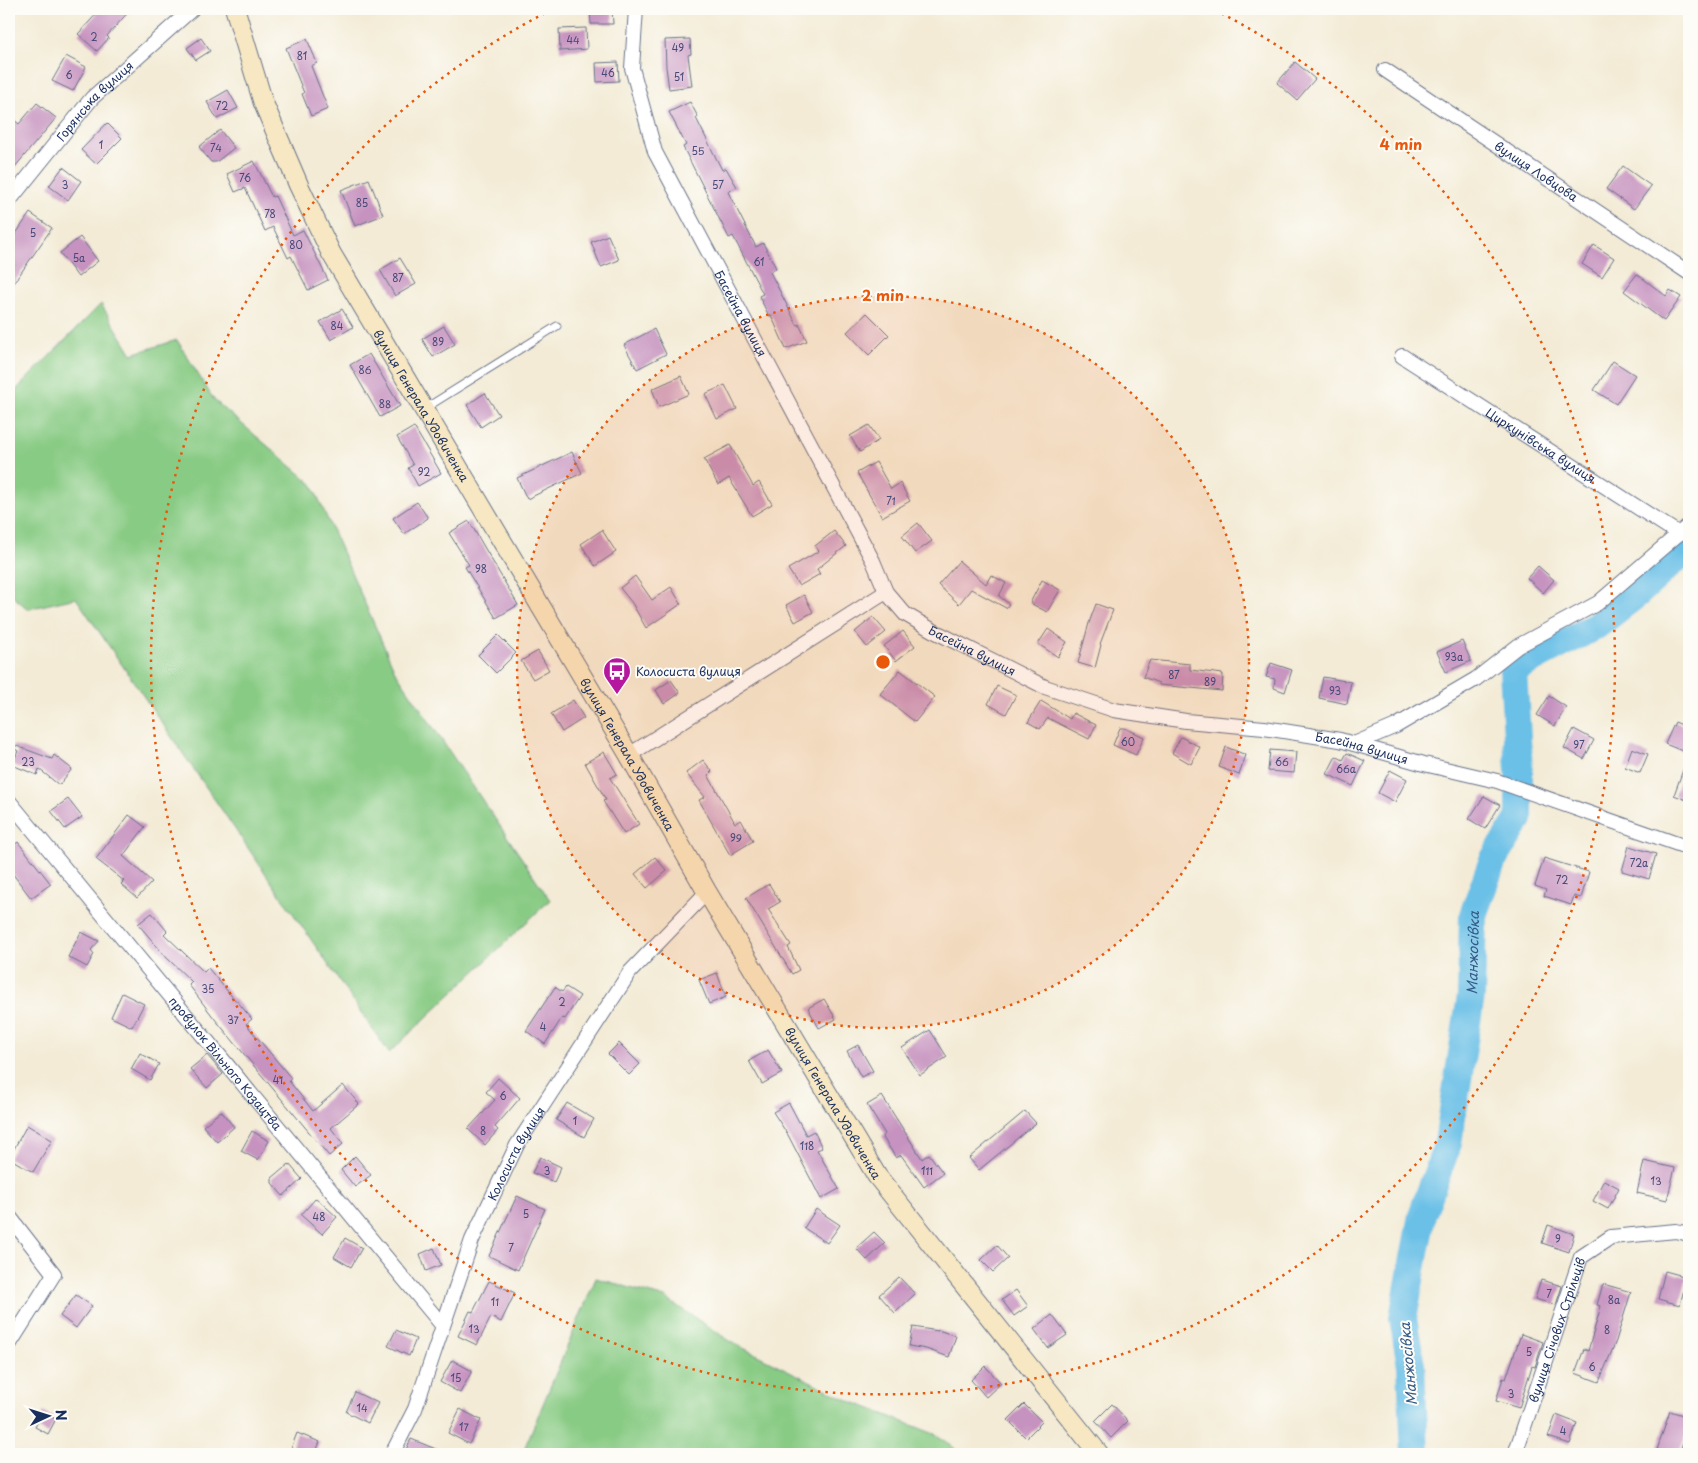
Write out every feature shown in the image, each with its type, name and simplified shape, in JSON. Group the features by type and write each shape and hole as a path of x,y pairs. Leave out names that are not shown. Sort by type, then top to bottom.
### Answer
{"main road":[{"name":"вулиця Генерала Удовиченка","path":"235,9 263,102 299,186 331,253 876,1176 1099,1454"}],"street":[{"name":"Горянська вулиця","path":"9,201 92,98 192,9"},
{"name":"Басейна вулиця","path":"636,9 632,68 655,152 873,561 886,592 904,614 1045,687 1114,710 1186,721 1264,728 1340,740 1424,764 1497,781 1689,848"},
{"name":"вулиця Ловцова","path":"1385,70 1689,273"},
{"name":"Циркунівська вулиця","path":"1402,356 1684,530"},
{"path":"1354,744 1396,726 1476,679 1518,646 1598,603 1684,530"},
{"path":"629,755 886,592"},
{"name":"провулок Вільного Козацтва","path":"9,801 442,1325"},
{"name":"Колосиста вулиця","path":"392,1454 415,1409 472,1240 517,1145 630,972 707,892"},
{"path":"9,1216 54,1274 9,1345"},
{"name":"вулиця Січових Стрільців","path":"1515,1454 1581,1257 1611,1237 1676,1231 1689,1234"}],"lane":[{"path":"424,410 557,326"}],"green space":[{"path":"101,304 132,354 177,340 214,400 312,484 395,671 550,900 389,1053 76,598 28,609 9,593 9,397"},
{"path":"596,1278 665,1298 733,1343 848,1400 937,1435 962,1454 522,1454"}],"building":[{"path":"101,9 131,9 107,36 109,38 97,51 78,34"},
{"path":"590,9 612,9 613,24 591,24"},
{"path":"586,28 587,49 560,51 559,29"},
{"path":"201,38 210,51 196,60 187,48"},
{"path":"307,39 317,63 311,66 328,109 311,116 286,48"},
{"path":"690,39 691,54 688,55 692,86 669,89 665,40"},
{"path":"66,56 86,67 73,91 52,81"},
{"path":"618,62 619,81 597,82 596,63"},
{"path":"1295,62 1315,79 1297,100 1277,83"},
{"path":"228,90 238,108 217,119 207,102"},
{"path":"690,102 722,170 726,168 737,187 728,192 756,247 763,243 776,268 770,272 807,341 786,349 771,315 769,316 759,296 763,294 733,236 729,238 683,147 686,145 669,112"},
{"path":"37,103 56,118 9,174 9,126 14,120 19,124"},
{"path":"107,123 122,138 96,164 81,150"},
{"path":"220,130 234,148 216,162 211,162 199,147"},
{"path":"254,161 272,197 275,196 293,235 303,230 328,280 308,290 291,256 288,258 273,227 265,231 245,188 235,192 227,174"},
{"path":"1623,166 1651,186 1634,209 1606,189"},
{"path":"63,167 81,181 68,200 49,186"},
{"path":"369,179 383,215 355,226 341,190"},
{"path":"30,213 52,228 9,290 9,244"},
{"path":"608,235 619,260 601,267 591,242"},
{"path":"80,237 98,261 78,277 60,253"},
{"path":"1594,245 1614,258 1602,277 1582,264"},
{"path":"400,258 416,284 395,296 380,270"},
{"path":"1637,274 1666,296 1670,290 1681,297 1664,321 1624,291"},
{"path":"342,309 353,327 331,340 320,322"},
{"path":"867,313 889,335 869,355 847,332"},
{"path":"444,326 455,344 433,357 422,339"},
{"path":"654,329 666,354 637,369 624,345"},
{"path":"369,354 400,406 380,417 350,365"},
{"path":"1613,361 1635,375 1616,404 1594,390"},
{"path":"681,376 689,394 659,407 652,389"},
{"path":"725,385 737,409 717,419 705,394"},
{"path":"485,393 499,415 481,427 467,405"},
{"path":"869,425 879,440 860,452 850,436"},
{"path":"414,427 441,473 418,486 408,468 413,465 397,437"},
{"path":"730,445 753,486 759,482 772,504 752,516 729,478 718,485 704,459"},
{"path":"572,452 582,473 527,499 517,478"},
{"path":"876,462 891,489 900,483 910,501 882,517 857,473"},
{"path":"417,502 428,518 404,534 393,518"},
{"path":"469,521 518,605 496,618 465,567 469,565 449,533"},
{"path":"918,523 932,541 915,553 902,536"},
{"path":"602,530 616,552 595,566 581,544"},
{"path":"834,531 846,546 817,569 820,574 799,586 788,569 819,551 815,546"},
{"path":"959,561 986,584 991,575 1006,583 999,596 1009,604 1006,608 971,589 959,604 938,585"},
{"path":"1538,566 1554,580 1543,593 1527,578"},
{"path":"635,576 652,600 671,587 681,604 646,628 632,603 620,588"},
{"path":"1042,580 1060,590 1047,612 1030,603"},
{"path":"804,595 813,612 795,622 786,605"},
{"path":"1096,604 1113,610 1100,644 1095,668 1078,663"},
{"path":"873,617 886,632 867,647 855,632"},
{"path":"1048,629 1067,642 1058,657 1038,644"},
{"path":"903,631 915,646 896,661 884,646"},
{"path":"498,635 516,653 496,673 478,655"},
{"path":"1462,641 1471,661 1446,672 1437,652"},
{"path":"538,651 549,670 533,679 521,661"},
{"path":"1150,660 1190,664 1190,670 1223,674 1222,691 1159,685 1159,683 1143,677"},
{"path":"1271,663 1292,670 1285,692 1274,688 1275,679 1266,677"},
{"path":"900,670 935,697 915,722 880,694"},
{"path":"1323,677 1351,682 1347,704 1319,698"},
{"path":"671,680 680,693 664,704 656,690"},
{"path":"997,686 1016,695 1006,714 988,704"},
{"path":"1549,696 1566,707 1555,726 1537,715"},
{"path":"573,700 584,718 562,732 551,714"},
{"path":"1041,701 1070,719 1073,713 1096,725 1089,739 1048,718 1040,729 1028,722"},
{"path":"1675,722 1689,728 1689,742 1685,752 1665,744"},
{"path":"1120,728 1125,728 1144,737 1136,755 1113,745"},
{"path":"1574,729 1594,740 1584,759 1564,748"},
{"path":"1181,737 1200,747 1191,764 1172,753"},
{"path":"14,745 52,759 54,755 72,769 59,785 39,769 37,775 12,765 18,751 12,747"},
{"path":"1226,747 1246,755 1239,775 1219,767"},
{"path":"1632,748 1648,754 1640,773 1625,767"},
{"path":"1270,750 1296,752 1294,773 1268,771"},
{"path":"604,752 617,774 610,778 639,824 624,834 603,801 606,800 585,763"},
{"path":"1347,753 1365,761 1353,786 1327,774 1336,756 1343,760"},
{"path":"1689,756 1689,801 1674,795"},
{"path":"703,760 712,771 708,775 735,823 741,820 753,841 730,855 699,800 705,797 686,773"},
{"path":"1390,770 1407,779 1395,802 1378,793"},
{"path":"1484,796 1500,805 1485,829 1469,819"},
{"path":"68,799 82,817 65,829 51,811"},
{"path":"129,815 145,827 123,856 152,882 137,898 121,884 124,881 96,859"},
{"path":"18,842 51,884 31,898 9,869 9,849"},
{"path":"1629,846 1656,854 1649,879 1622,871"},
{"path":"655,857 667,871 647,888 635,874"},
{"path":"1544,858 1589,872 1581,898 1574,896 1571,905 1544,896 1546,890 1535,886"},
{"path":"769,884 780,902 768,909 791,945 788,947 799,970 792,974 746,898"},
{"path":"152,913 167,931 164,934 204,972 208,968 252,1019 246,1024 291,1078 289,1081 313,1111 343,1085 359,1104 331,1128 343,1144 329,1156 214,1018 189,985 192,982 166,957 138,924"},
{"path":"81,932 99,941 91,950 94,954 87,967 68,957"},
{"path":"717,973 726,997 709,1004 699,980"},
{"path":"555,987 562,992 566,987 580,996 565,1019 562,1018 545,1044 526,1031"},
{"path":"122,993 144,1004 132,1027 111,1017"},
{"path":"824,999 836,1019 819,1028 808,1008"},
{"path":"930,1030 947,1057 920,1075 902,1048"},
{"path":"619,1043 640,1064 629,1075 608,1054"},
{"path":"858,1045 873,1071 861,1077 847,1051"},
{"path":"768,1050 782,1073 762,1084 749,1061"},
{"path":"140,1053 159,1064 150,1080 131,1069"},
{"path":"207,1055 223,1074 207,1088 190,1069"},
{"path":"498,1078 520,1098 495,1127 498,1130 485,1145 468,1129 495,1100 486,1092"},
{"path":"882,1096 922,1159 929,1154 943,1173 924,1187 901,1155 896,1158 882,1136 885,1134 867,1105"},
{"path":"567,1103 594,1119 584,1137 556,1120"},
{"path":"789,1103 806,1135 814,1131 822,1148 817,1150 839,1189 821,1199 788,1135 773,1112"},
{"path":"221,1111 234,1127 217,1142 203,1126"},
{"path":"1025,1111 1036,1123 979,1170 969,1158"},
{"path":"27,1125 52,1140 33,1172 9,1158"},
{"path":"252,1131 269,1141 258,1160 241,1151"},
{"path":"355,1156 371,1175 355,1187 341,1170"},
{"path":"540,1157 561,1167 554,1182 532,1173"},
{"path":"1644,1161 1675,1168 1667,1200 1637,1193"},
{"path":"289,1164 302,1179 283,1196 272,1183 272,1178"},
{"path":"1604,1180 1619,1188 1608,1209 1593,1201"},
{"path":"517,1196 545,1209 518,1270 489,1256"},
{"path":"316,1198 337,1217 322,1234 301,1215"},
{"path":"816,1209 840,1225 827,1243 804,1228"},
{"path":"1548,1225 1574,1234 1569,1252 1542,1243"},
{"path":"874,1232 885,1243 867,1260 856,1248"},
{"path":"345,1238 362,1248 351,1267 334,1257"},
{"path":"997,1245 1008,1258 993,1272 981,1260"},
{"path":"434,1248 441,1265 426,1271 420,1254"},
{"path":"1665,1271 1687,1277 1680,1305 1658,1299"},
{"path":"899,1277 915,1294 895,1313 879,1295"},
{"path":"1541,1280 1562,1286 1556,1305 1535,1299"},
{"path":"489,1281 515,1293 501,1322 491,1317 477,1345 458,1336 470,1311 473,1312"},
{"path":"1603,1284 1631,1292 1616,1341 1599,1382 1575,1373 1584,1349 1588,1351 1601,1306 1597,1305"},
{"path":"1016,1290 1028,1306 1014,1316 1002,1300"},
{"path":"76,1295 92,1306 76,1328 60,1316"},
{"path":"1052,1315 1067,1335 1048,1348 1034,1329"},
{"path":"913,1327 938,1330 956,1336 949,1357 926,1349 909,1346"},
{"path":"396,1330 416,1339 409,1356 388,1346"},
{"path":"1521,1334 1543,1342 1535,1367 1532,1366 1519,1408 1496,1401 1503,1378 1506,1379"},
{"path":"452,1360 472,1371 460,1393 440,1382"},
{"path":"985,1366 1001,1383 986,1397 971,1380"},
{"path":"355,1392 378,1403 368,1423 346,1412"},
{"path":"1024,1404 1042,1422 1026,1438 1008,1420"},
{"path":"1112,1404 1128,1421 1111,1438 1095,1421"},
{"path":"460,1409 481,1420 469,1444 448,1433"},
{"path":"1670,1411 1689,1417 1689,1425 1679,1454 1668,1454 1657,1450"},
{"path":"43,1412 56,1419 48,1434 35,1427"},
{"path":"1556,1415 1577,1423 1570,1444 1548,1437"},
{"path":"297,1433 320,1442 315,1454 289,1454"},
{"path":"411,1439 448,1454 404,1454"}],"waterway":[{"name":"Манжосівка","path":"1415,1454 1411,1365 1403,1318 1422,1215 1448,1143 1471,996 1473,915 1493,860 1519,819 1519,771 1513,670 1596,626 1636,595 1689,547"}],"place":[{"name":"Колосиста вулиця","path":"617,695"}]}
